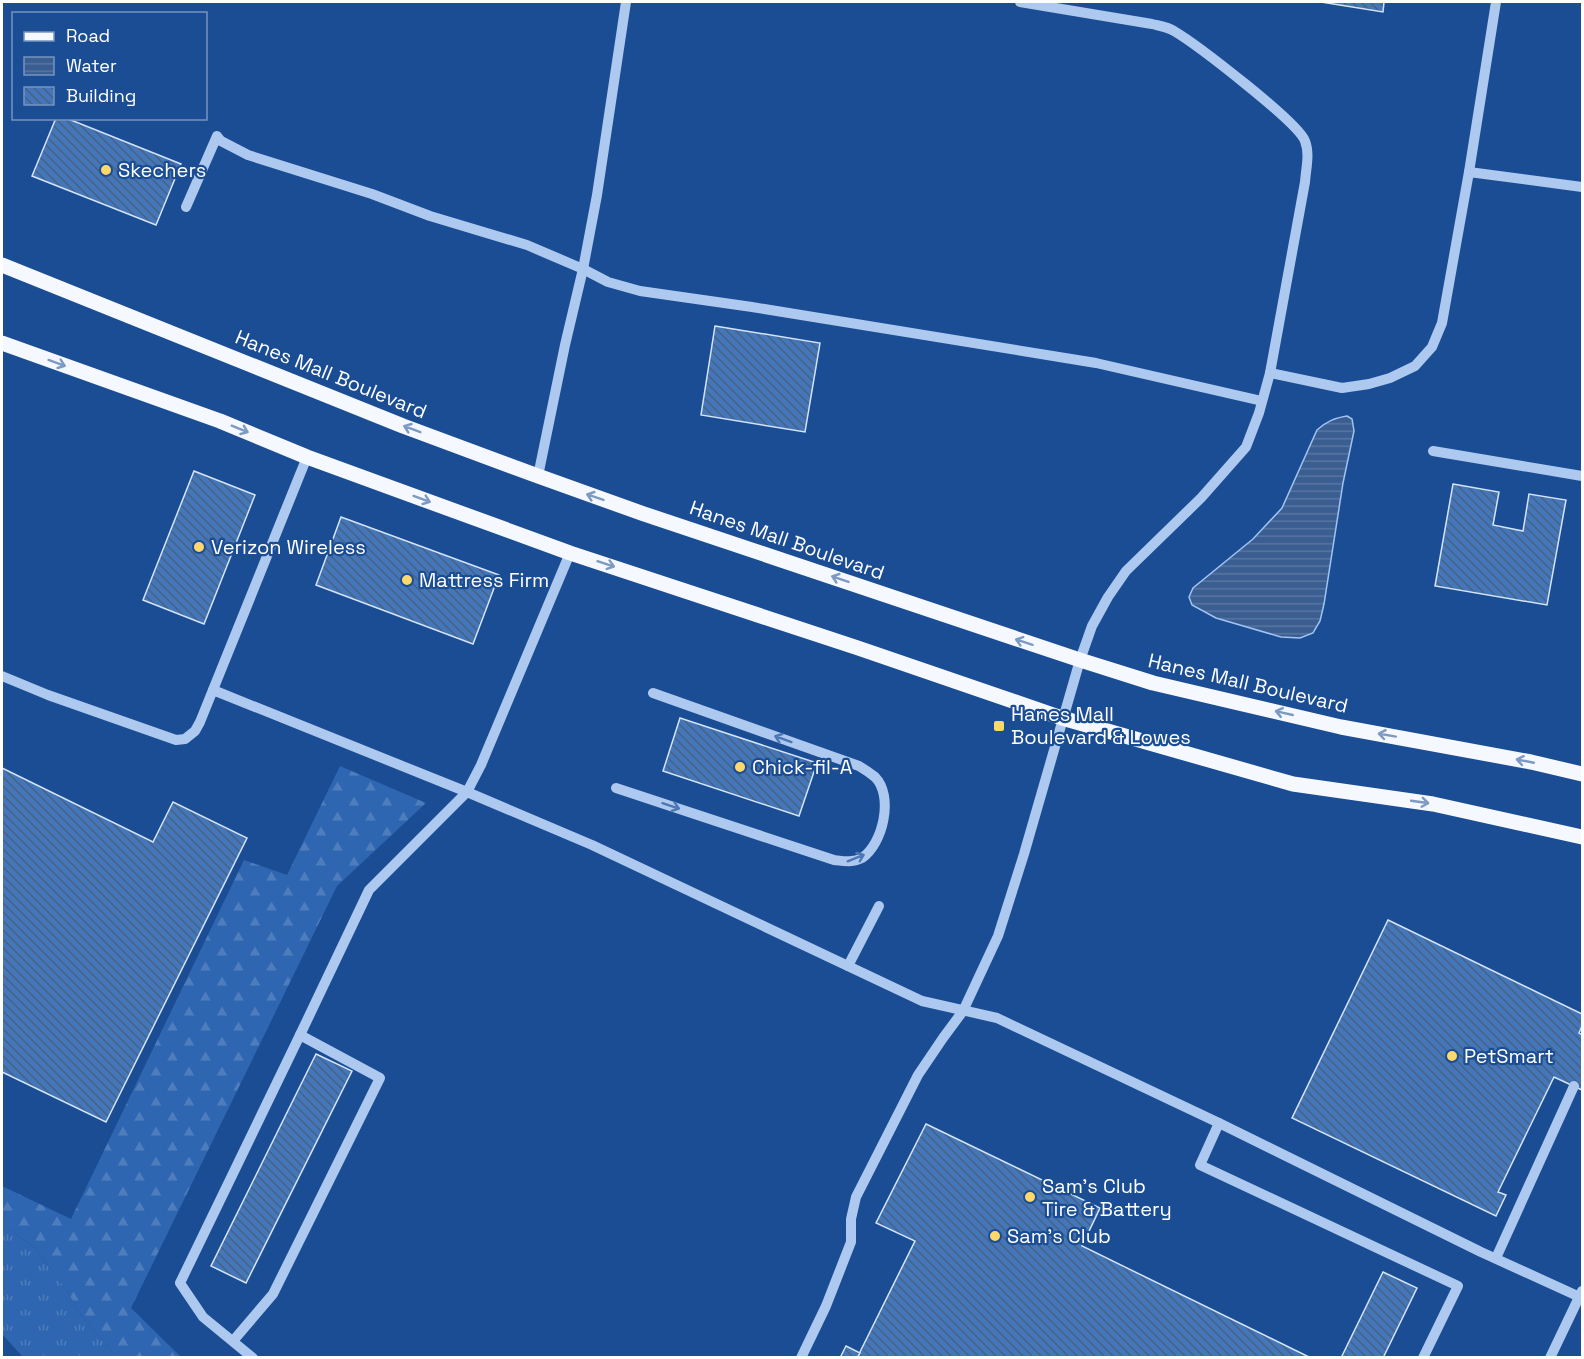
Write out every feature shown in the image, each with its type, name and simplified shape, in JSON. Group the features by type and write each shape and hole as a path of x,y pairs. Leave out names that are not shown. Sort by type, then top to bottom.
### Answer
{"main road":[{"name":"Hanes Mall Boulevard","path":"2,266 392,421 538,476 644,514 1080,660 1153,683 1330,724 1531,762 1582,774"},
{"path":"2,343 220,421 307,457 570,553 1062,718 1293,784 1432,804 1582,837"}],"street":[{"path":"538,476 565,345 584,269 626,2"},
{"path":"801,1358 826,1306 851,1242 851,1219 855,1197 918,1075 963,1011 999,936 1062,718 1092,626 1126,571 1201,498 1246,447 1270,373 1305,182 1308,156 1304,139 1285,117 1172,29 1020,2"},
{"path":"1270,373 1342,388 1369,384 1390,378 1415,366 1432,347 1442,323 1496,2"},
{"path":"186,207 217,136 221,141 248,155 372,194 430,216 527,245 584,269 608,282 640,291 1096,363 1262,401"},
{"path":"1469,172 1582,187"},
{"path":"1432,451 1582,476"},
{"path":"2,676 48,695 176,740 185,739 195,731 213,690 307,457"},
{"path":"254,1358 203,1317 180,1283 369,890 467,792 481,765 570,553"},
{"path":"213,690 592,845 922,1002 997,1018 1220,1123 1496,1258 1582,1295 1550,1358"},
{"path":"616,788 834,860 847,862 860,859 870,850 878,837 885,812 884,795 876,778 859,766 653,693"},
{"path":"848,966 879,906"},
{"path":"233,1341 273,1294 381,1078 300,1035"},
{"path":"1496,1258 1574,1086"},
{"path":"1220,1123 1200,1165 1458,1286 1423,1358"}],"green space":[{"path":"340,766 426,803 337,886 131,1308 181,1357 117,1357 81,1315 64,1286 35,1248 2,1224 2,1186 71,1219 244,860 287,875"},
{"path":"2,1224 35,1248 64,1286 81,1315 117,1357 23,1357 2,1334"}],"water":[{"path":"1347,416 1352,419 1354,431 1343,483 1324,604 1320,621 1313,633 1300,638 1281,637 1216,618 1192,605 1189,597 1193,588 1253,539 1282,508 1317,430 1331,420"}],"building":[{"path":"1321,2 1384,2 1383,12"},
{"name":"Skechers","path":"55,120 71,120 181,164 156,225 32,176"},
{"path":"715,326 820,343 805,432 701,415"},
{"name":"Verizon Wireless","path":"194,471 255,495 204,624 143,600"},
{"path":"1453,484 1499,492 1493,525 1523,531 1529,494 1566,500 1547,605 1435,586"},
{"name":"Mattress Firm","path":"341,517 499,575 473,644 316,585"},
{"name":"Chick-fil-A","path":"680,718 817,763 799,816 663,771"},
{"path":"2,768 153,842 173,802 247,838 106,1122 2,1072"},
{"name":"PetSmart","path":"1388,920 1582,1014 1582,1026 1579,1033 1582,1035 1582,1090 1554,1077 1498,1192 1506,1195 1496,1216 1292,1118"},
{"path":"316,1054 352,1071 246,1283 211,1266"},
{"name":"Sam's Club","path":"926,1124 1100,1208 1082,1246 1311,1358 857,1358 915,1241 876,1223"},
{"path":"1383,1272 1417,1288 1383,1358 1341,1358"},
{"path":"846,1346 860,1353 857,1358 840,1358"}],"place":[{"name":"Skechers","path":"106,170"},
{"name":"Verizon Wireless","path":"199,547"},
{"name":"Mattress Firm","path":"407,580"},
{"name":"Hanes Mall Boulevard & Lowes","path":"999,726"},
{"name":"Chick-fil-A","path":"740,767"},
{"name":"PetSmart","path":"1452,1056"},
{"name":"Sam's Club Tire & Battery","path":"1030,1197"},
{"name":"Sam's Club","path":"995,1236"}]}
